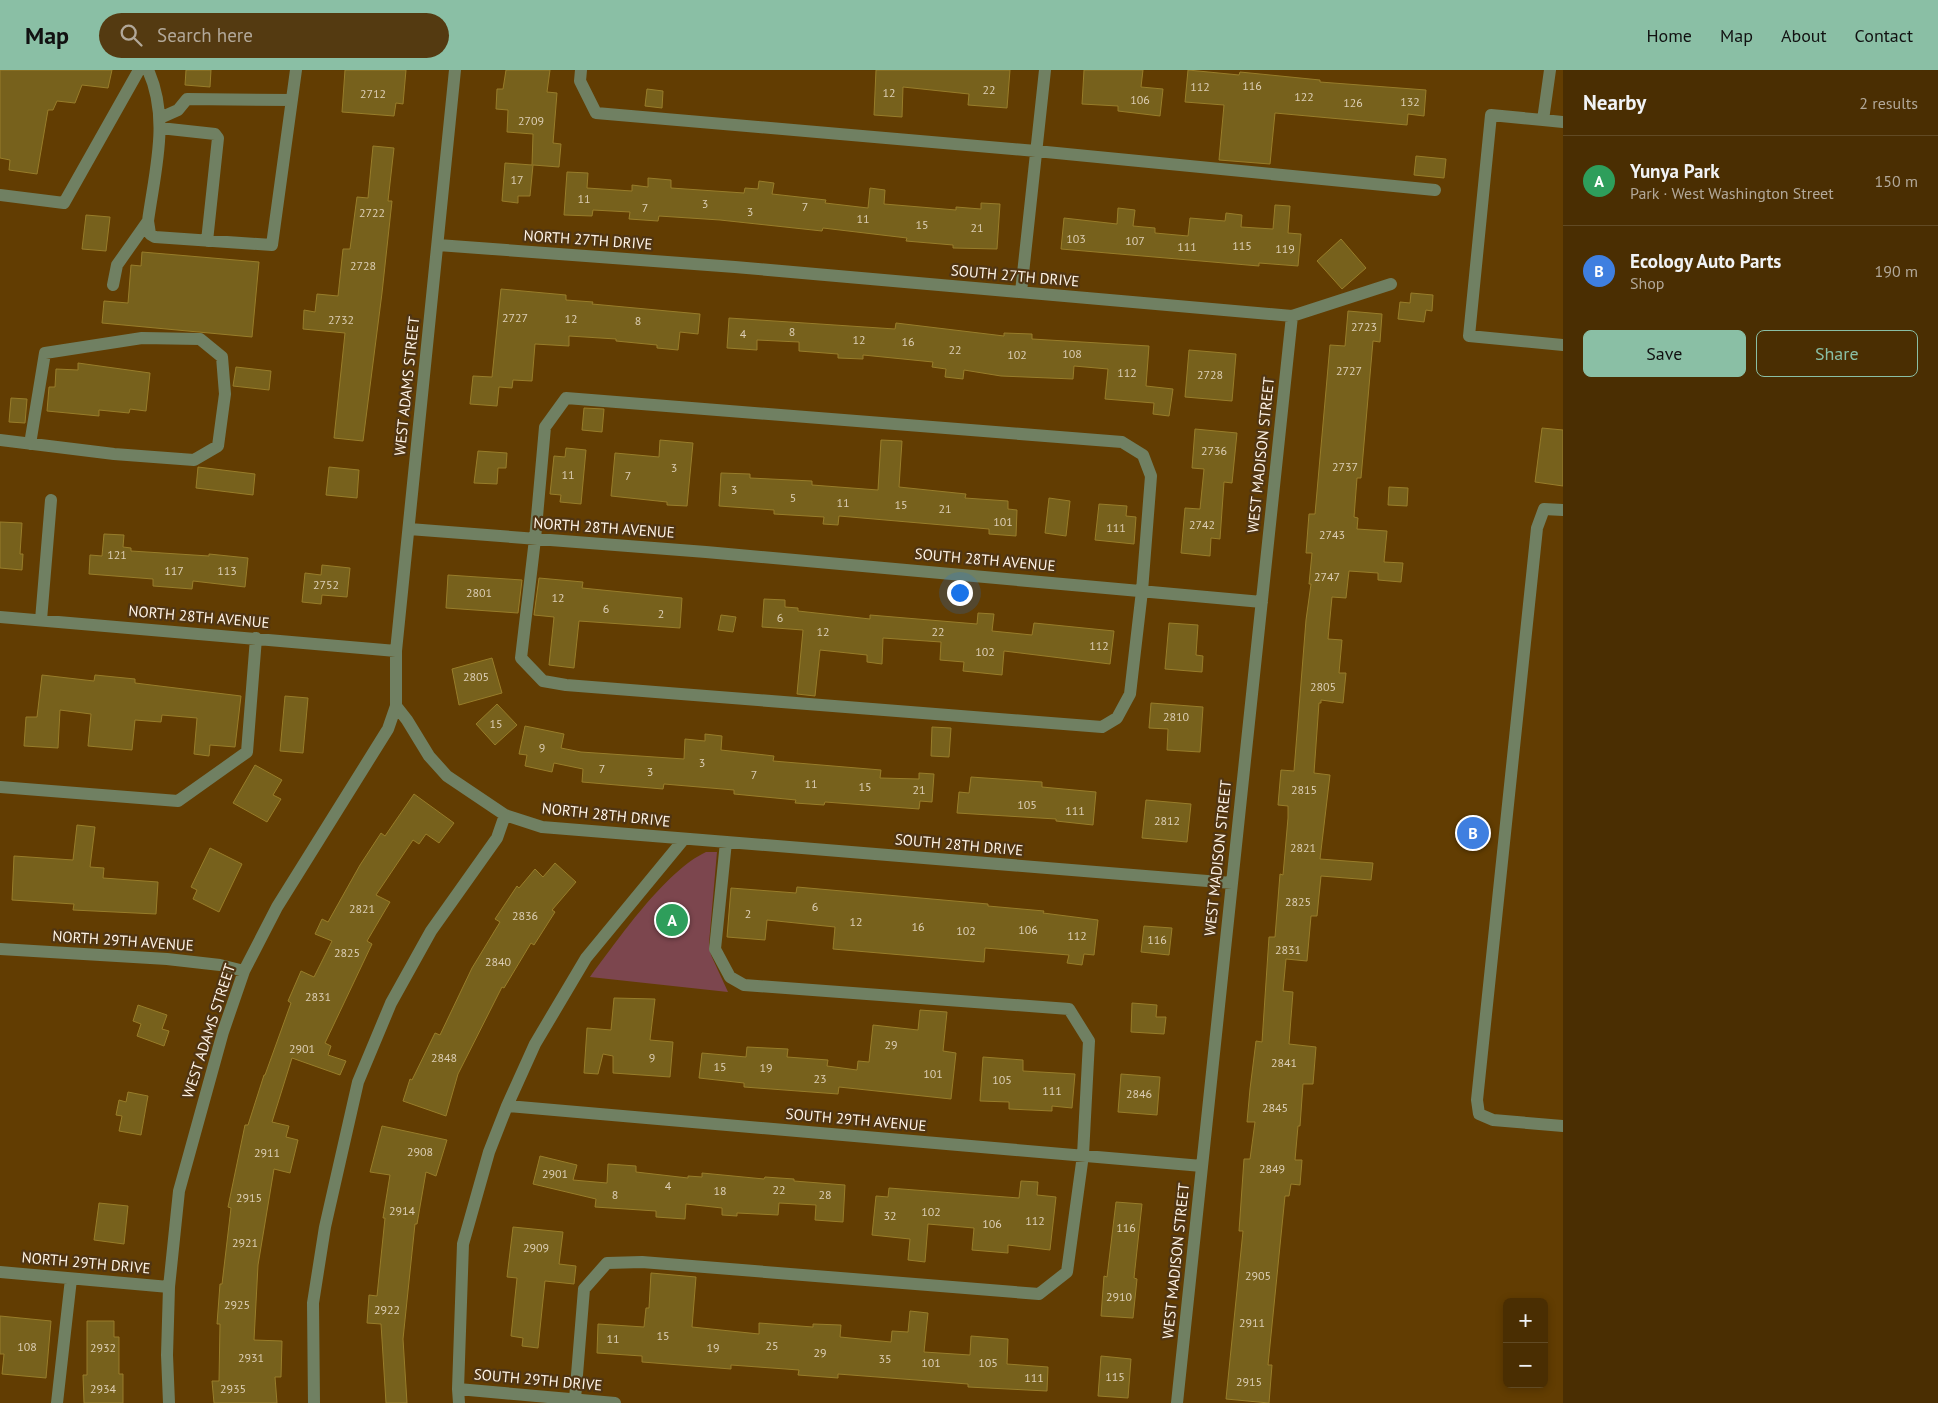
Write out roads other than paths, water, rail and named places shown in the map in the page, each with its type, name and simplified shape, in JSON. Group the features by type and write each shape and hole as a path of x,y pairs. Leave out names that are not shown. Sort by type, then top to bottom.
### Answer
{"street":[{"path":"0,195 64,203 80,170 139,70"},
{"path":"148,70 159,98 160,123 148,221 150,234 155,237 272,245 296,70"},
{"name":"WEST ADAMS STREET","path":"169,1403 167,1355 170,1286 179,1190 200,1110 244,971 277,907 373,756 388,729 396,706 396,651 455,70"},
{"path":"581,70 580,81 596,113 1036,151 1435,190"},
{"path":"1021,292 1045,70"},
{"path":"1543,120 1550,70"},
{"path":"160,123 178,110 187,99 292,100"},
{"path":"1563,122 1491,115 1469,336 1563,345"},
{"path":"160,123 215,134 218,138 207,241"},
{"path":"113,285 117,265 148,221"},
{"name":"NORTH 27TH DRIVE","path":"438,245 735,268"},
{"name":"SOUTH 27TH DRIVE","path":"735,268 1292,316"},
{"path":"1292,316 1391,284"},
{"name":"WEST MADISON STREET","path":"1177,1403 1292,316"},
{"path":"0,440 30,444 114,454 194,460 218,446 225,394 222,357 200,339 142,338 45,354 30,444"},
{"path":"566,398 1122,442 1143,455 1151,476 1142,590 1130,694 1118,718 1102,727 566,685 543,682 521,658 535,539 545,427 566,398"},
{"path":"40,620 51,500"},
{"path":"1563,510 1544,509 1537,528 1477,1100 1479,1114 1493,1120 1563,1126"},
{"name":"NORTH 28TH AVENUE","path":"409,529 706,552"},
{"name":"SOUTH 28TH AVENUE","path":"706,552 1262,602"},
{"name":"NORTH 28TH AVENUE","path":"0,617 396,651"},
{"path":"0,787 178,801 247,752 256,638"},
{"name":"NORTH 28TH DRIVE","path":"396,706 429,756 447,776 505,815 542,827 684,839"},
{"path":"314,1403 313,1303 324,1227 358,1082 392,1003 426,939 497,838 505,815"},
{"path":"460,1403 458,1389 463,1244 489,1152 507,1106 535,1044 586,958 684,839"},
{"name":"SOUTH 28TH DRIVE","path":"684,839 1232,883"},
{"path":"574,1399 584,1289 607,1263 662,1264 1039,1294 1067,1272 1083,1155 1089,1041 1069,1009 744,985 730,977 715,949 726,842"},
{"name":"NORTH 29TH AVENUE","path":"0,949 167,959 220,965 244,971"},
{"name":"SOUTH 29TH AVENUE","path":"507,1106 1202,1166"},
{"name":"NORTH 29TH DRIVE","path":"0,1272 170,1286"},
{"path":"57,1403 72,1279"},
{"name":"SOUTH 29TH DRIVE","path":"458,1389 615,1403"}],"place":[{"name":"Ecology Auto Parts","path":"1473,833"},
{"name":"Yunya Park","path":"672,920"}]}
